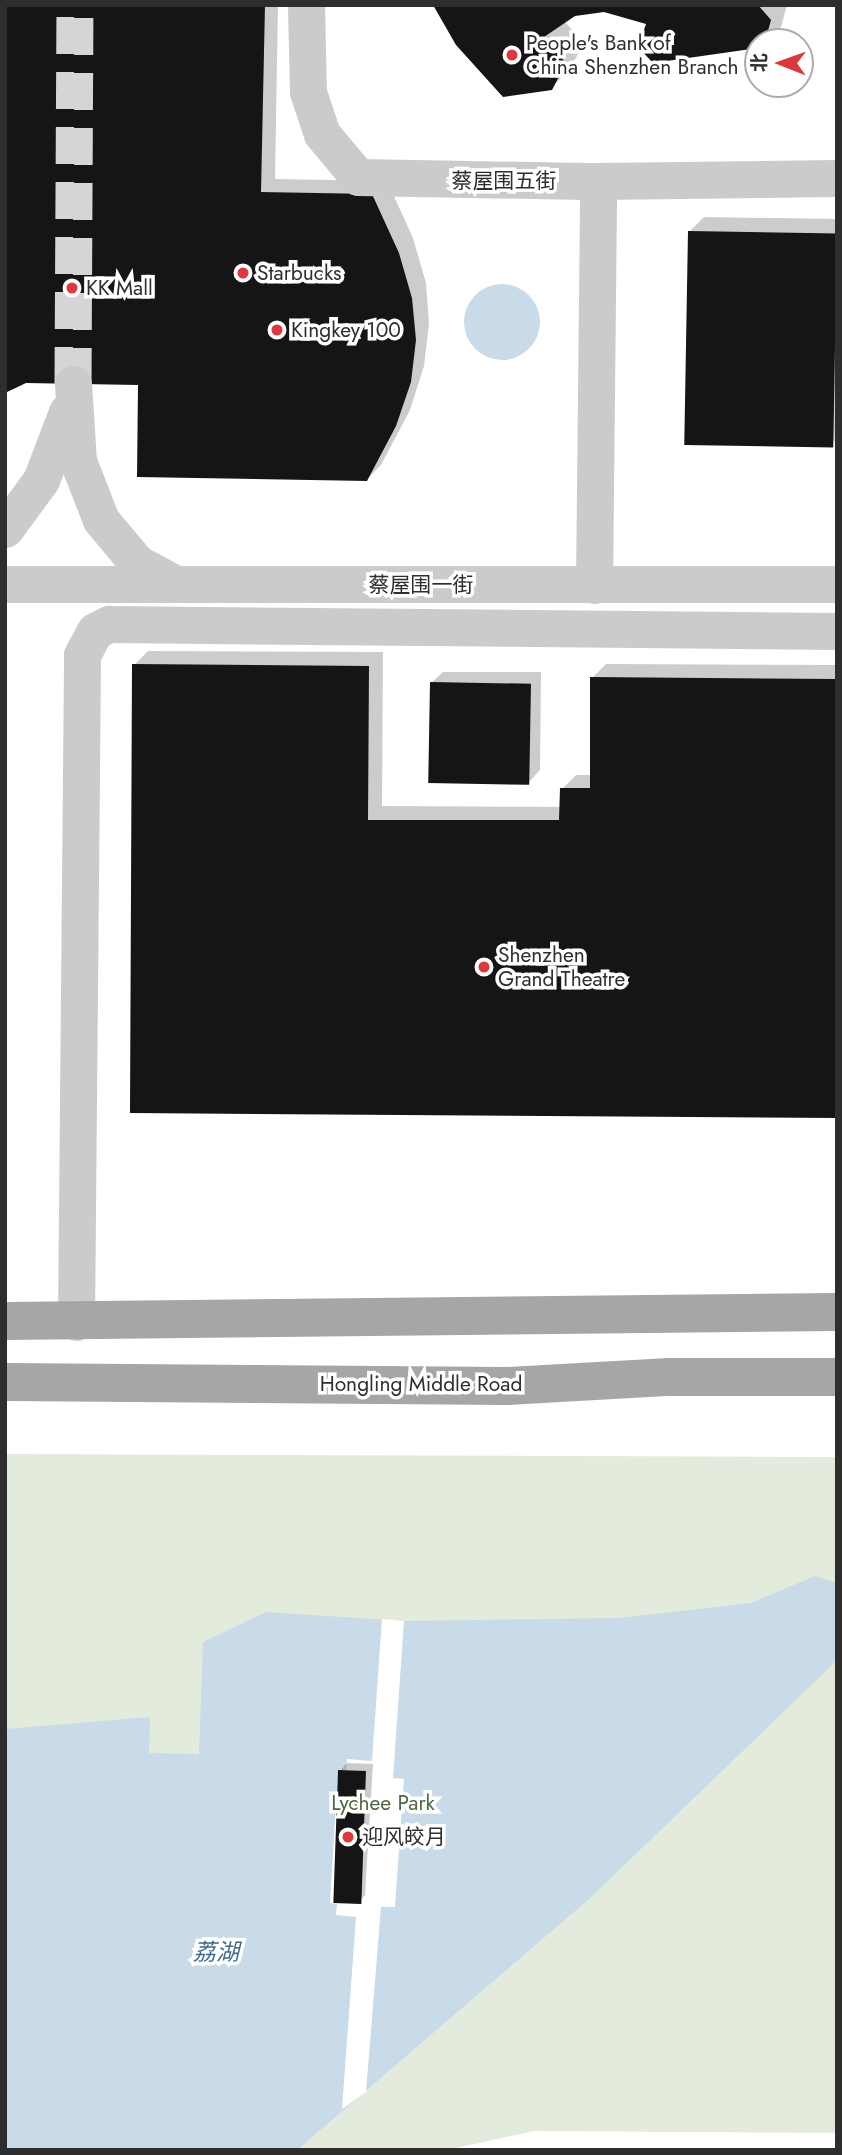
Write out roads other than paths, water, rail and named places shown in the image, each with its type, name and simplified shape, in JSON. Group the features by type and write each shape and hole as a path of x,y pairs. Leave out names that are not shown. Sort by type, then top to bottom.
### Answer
{"main road":[{"path":"5,1321 837,1312"},
{"name":"Hongling Middle Road","path":"5,1382 507,1385 670,1377 837,1377"}],"street":[{"name":"蔡屋围五街","path":"306,5 308,92 322,134 358,177 598,181 837,178"},
{"path":"594,585 598,181"},
{"path":"5,529 41,480 56,450 72,384 78,461 101,520 137,563 177,584"},
{"name":"蔡屋围一街","path":"5,584 837,584"},
{"path":"76,1322 82,655 95,631 109,624 837,631"}],"water":[{"path":"495,284 509,284 523,290 534,301 540,322 537,337 529,349 509,360 495,360 481,354 470,343 464,329 464,315 470,301 481,290"},
{"name":"荔湖","path":"815,1576 837,1583 837,1659 589,1899 297,2150 5,2150 5,1729 150,1717 149,1753 199,1754 203,1642 266,1612 404,1621 619,1618 751,1603"}],"tunnel":[{"path":"73,384 75,5"}],"place":[{"name":"People's Bank of China Shenzhen Branch","path":"512,55"},
{"name":"Starbucks","path":"243,273"},
{"name":"KK Mall","path":"72,288"},
{"name":"Kingkey 100","path":"277,330"},
{"name":"Shenzhen Grand Theatre","path":"484,967"},
{"name":"迎风皎月","path":"348,1837"}],"park label":[{"name":"Lychee Park","path":"383,1803"}]}
